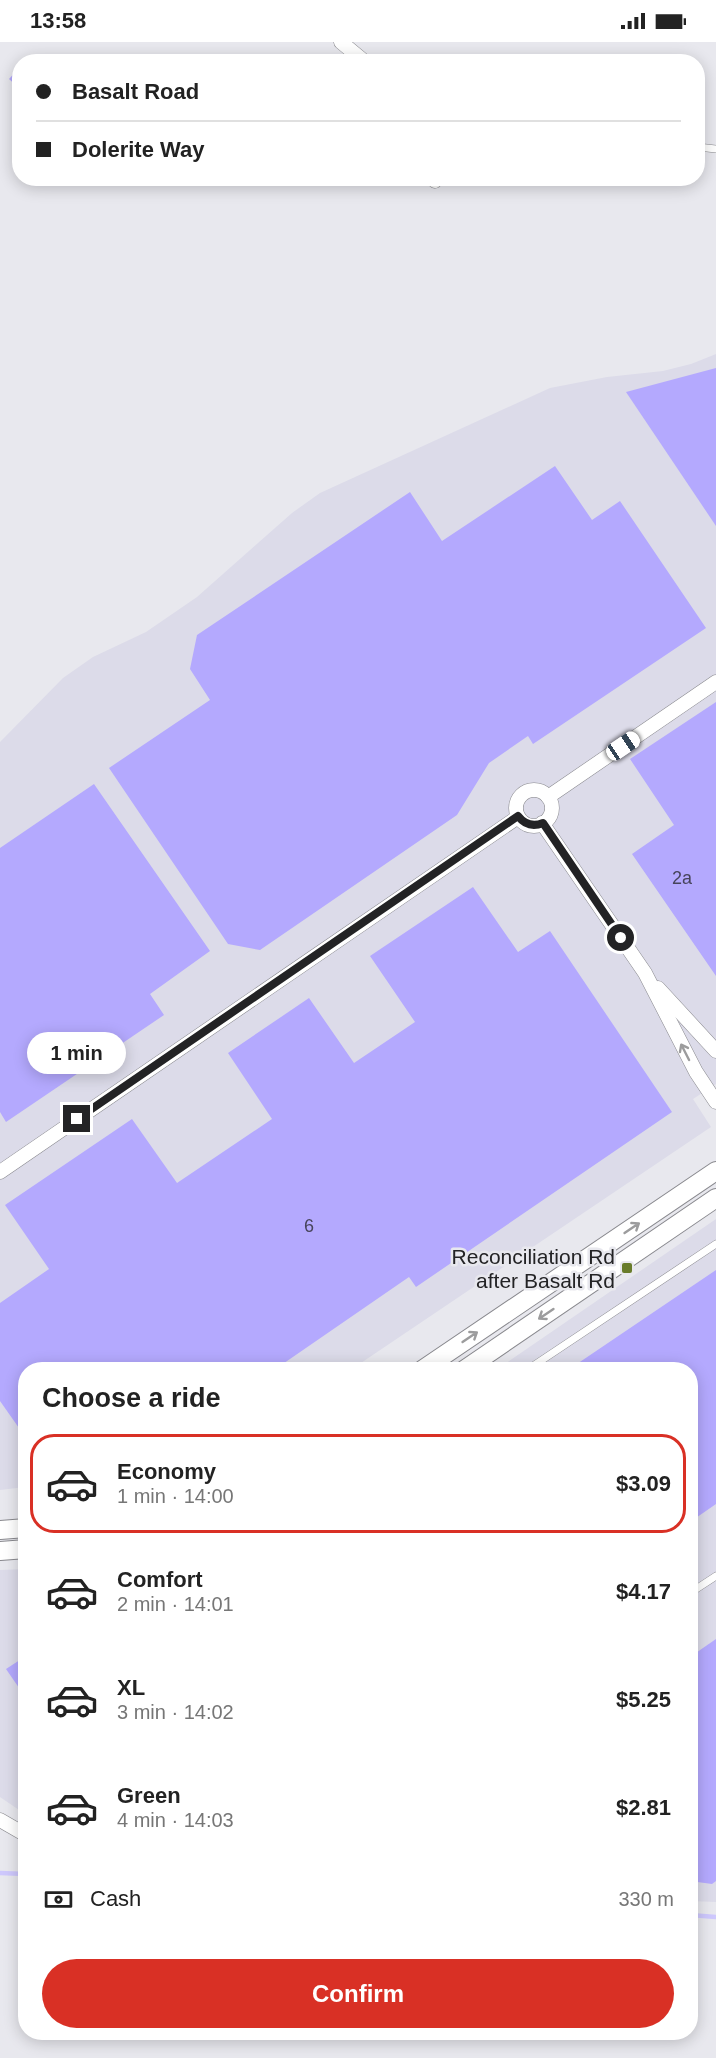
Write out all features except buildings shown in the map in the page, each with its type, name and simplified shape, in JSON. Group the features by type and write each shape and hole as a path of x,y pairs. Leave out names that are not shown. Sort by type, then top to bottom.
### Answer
{"main road":[{"path":"434,1362 716,1171"},
{"path":"476,1362 716,1198"},
{"path":"0,1530 18,1529"},
{"path":"0,1551 18,1550"}],"street":[{"path":"341,42 355,54"},
{"path":"548,797 716,682"},
{"path":"538,790 548,797 552,808 543,823 526,824 518,816 516,805 522,795 538,790"},
{"path":"0,1172 518,816"},
{"path":"543,823 645,973 696,1072 716,1102"},
{"path":"645,973 716,1051"},
{"path":"0,1820 18,1830"}],"lane":[{"path":"539,1362 716,1244"},
{"path":"698,1588 716,1576"}],"shaded area":[{"path":"716,354 716,1084 693,1099 711,1127 362,1362 18,1362 18,1488 0,1490 0,742 63,678 93,657 146,632 197,597 292,513 320,493 550,388 607,377 663,371 691,364"},
{"path":"716,1219 716,1902 698,1901 698,1362 508,1362"},
{"path":"18,1569 18,1809 0,1797 0,1570"}],"waterway":[{"path":"0,1873 18,1874"},
{"path":"698,1916 716,1917"}],"place":[{"name":"Reconciliation Rd after Basalt Rd","path":"627,1268"}],"route":[{"path":"77,1119 518,816 526,824 543,823 621,938"}]}
